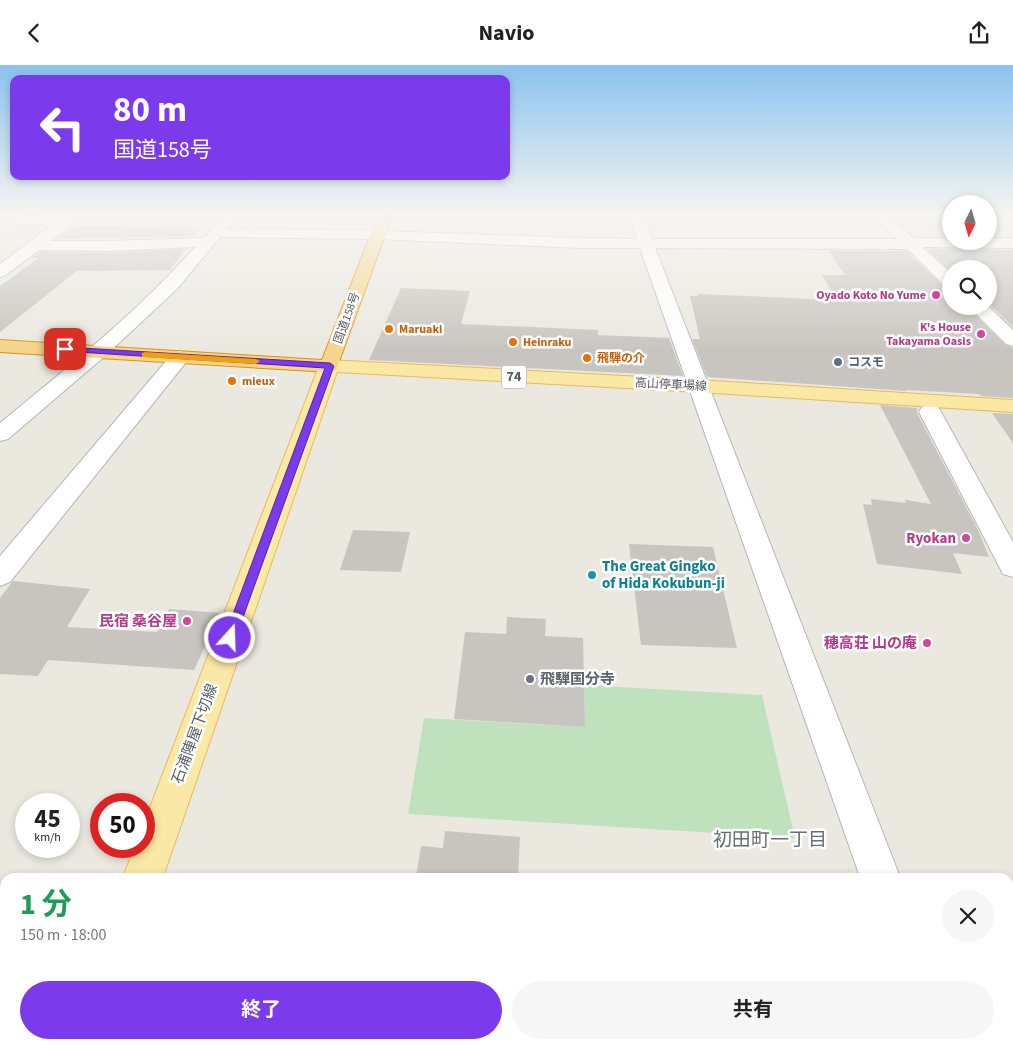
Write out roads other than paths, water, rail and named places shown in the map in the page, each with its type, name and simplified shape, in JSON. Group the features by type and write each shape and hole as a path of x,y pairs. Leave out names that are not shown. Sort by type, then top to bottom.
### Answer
{"highway":[{"name":"国道158号","path":"330,366 369,259"},
{"path":"0,346 330,366"}],"main road":[{"name":"高山停車場線","path":"330,366 698,386 1013,406"},
{"name":"石浦陣屋下切線","path":"144,873 330,366"}],"street":[{"path":"0,272 18,259"},
{"path":"0,435 98,352 171,285 193,259"},
{"path":"652,259 879,873"},
{"path":"927,259 942,273"},
{"path":"987,315 1013,340"},
{"path":"992,320 1013,320"},
{"path":"0,575 180,357"},
{"path":"930,412 1013,567"}],"place":[{"name":"Oyado Koto No Yume","path":"936,295"},
{"name":"Maruaki","path":"389,329"},
{"name":"K's House Takayama Oasis","path":"981,334"},
{"name":"Heinraku","path":"513,342"},
{"name":"飛騨の介","path":"587,358"},
{"name":"コスモ","path":"838,362"},
{"name":"mieux","path":"232,381"},
{"name":"Ryokan","path":"966,538"},
{"name":"The Great Gingko of Hida Kokubun-ji","path":"592,575"},
{"name":"民宿 桑谷屋","path":"187,621"},
{"name":"穂高荘 山の庵","path":"927,643"},
{"name":"飛騨国分寺","path":"530,679"}],"district":[{"name":"初田町一丁目","path":"770,840"}]}
